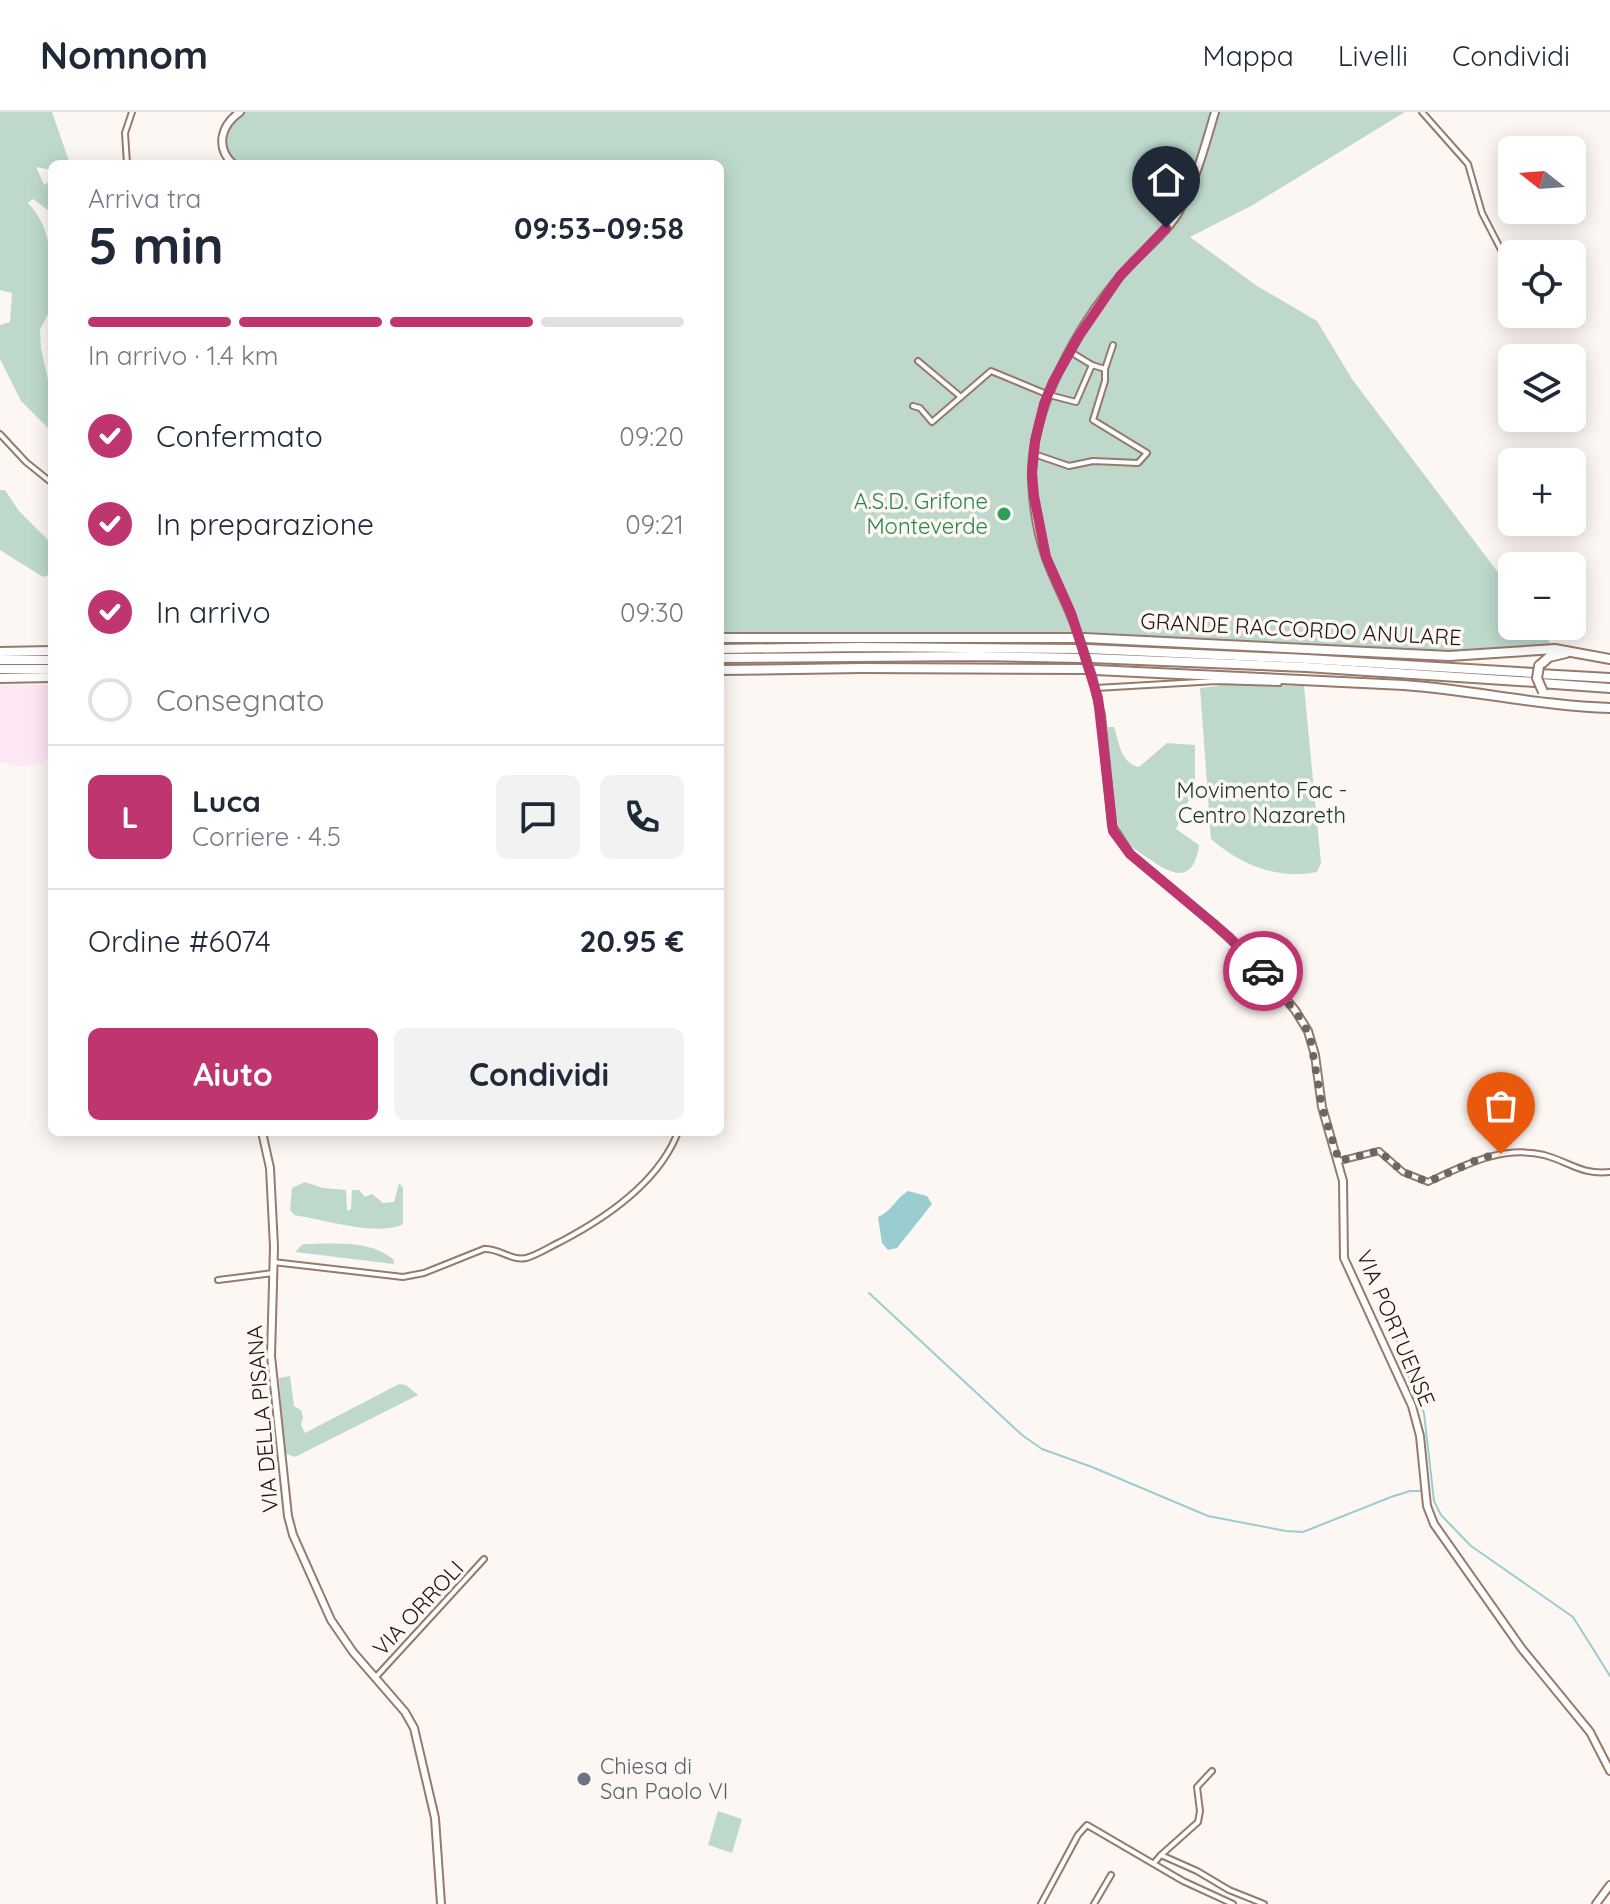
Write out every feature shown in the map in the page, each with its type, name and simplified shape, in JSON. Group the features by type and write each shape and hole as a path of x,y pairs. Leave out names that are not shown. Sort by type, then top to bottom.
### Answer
{"highway":[{"name":"GRANDE RACCORDO ANULARE","path":"724,638 1079,636 1449,656 1546,649 1610,659"},
{"name":"GRANDE RACCORDO ANULARE","path":"724,649 859,647 1085,654 1292,667 1538,678 1610,678"},
{"path":"0,652 48,651"},
{"name":"GRANDE RACCORDO ANULARE","path":"724,658 1085,654"},
{"path":"1588,706 1558,701 1538,678 1545,659 1554,655 1591,654"},
{"path":"0,660 48,660"},
{"path":"724,670 980,667 1404,685 1610,708"},
{"path":"0,669 48,669"},
{"path":"0,678 48,677"},
{"name":"GRANDE RACCORDO ANULARE","path":"1538,678 1610,688"}],"main road":[{"path":"230,160 224,153 222,136 227,124 240,112"},
{"name":"VIA PORTUENSE","path":"1215,112 1195,173 1177,214 1120,276 1069,351 1047,394 1034,454 1034,496 1046,557 1079,636 1096,688 1113,831 1130,854 1247,955 1301,1019 1313,1044 1322,1107 1339,1161 1345,1203 1341,1240 1344,1258 1412,1406 1420,1436 1427,1506 1432,1520 1522,1649 1590,1732 1610,1771"},
{"name":"VIA DELLA PISANA","path":"263,1136 269,1163 273,1262 271,1346 289,1520 328,1615 353,1652 409,1718 419,1743 436,1820 441,1904"},
{"path":"1596,1904 1610,1885"}],"street":[{"path":"127,160 125,133 132,112"},
{"path":"1422,112 1468,164 1482,213 1498,244"},
{"path":"1034,454 1069,466 1093,461 1138,463 1147,453 1093,420 1113,345"},
{"path":"1069,351 1105,369"},
{"path":"918,361 961,397"},
{"path":"913,406 920,408 932,422 991,371 1047,394 1076,402 1092,365"},
{"path":"0,434 48,480"},
{"path":"1096,688 1217,681 1279,683"},
{"path":"273,1262 403,1277 424,1273 484,1249 494,1249 518,1258 528,1257 580,1230 627,1197 661,1161 676,1136"},
{"path":"1339,1161 1379,1151 1403,1172 1428,1182 1481,1158 1501,1154 1543,1155 1591,1174 1610,1172"},
{"path":"218,1280 273,1273"},
{"name":"VIA ORROLI","path":"375,1678 484,1559"},
{"path":"1153,1864 1196,1825 1200,1815 1197,1787 1212,1771"},
{"path":"1041,1904 1070,1848 1087,1825 1153,1864 1233,1904"},
{"path":"1161,1855 1264,1904"},
{"path":"1094,1904 1111,1875"}],"shaded area":[{"path":"0,685 48,685 48,757 43,764 19,766 0,762"}],"green space":[{"path":"0,112 52,112 69,160 48,160 48,169 36,167 44,185 48,182 48,210 33,199 28,203 44,227 48,241 48,314 40,330 48,380 48,428 21,401 0,359 0,325 10,322 12,293 0,290"},
{"path":"245,112 1405,112 1251,206 1190,237 1257,286 1317,321 1352,379 1498,572 1498,640 1548,640 1552,645 1448,653 1081,632 724,634 724,160 234,160 226,143 232,123"},
{"path":"0,490 5,490 19,511 48,540 48,575 43,577 0,550"},
{"name":"Movimento Fac - Centro Nazareth","path":"1219,684 1304,686 1321,863 1317,872 1288,874 1260,868 1235,856 1211,839 1200,688"},
{"path":"1108,727 1114,727 1124,757 1139,767 1167,743 1195,745 1195,786 1176,829 1199,845 1192,866 1187,871 1181,873 1165,869 1124,838 1116,817"},
{"path":"305,1182 323,1188 346,1190 347,1211 351,1209 352,1190 359,1190 365,1197 372,1194 383,1203 394,1202 399,1183 403,1188 403,1224 393,1228 365,1228 294,1215 290,1210 292,1188"},
{"path":"303,1244 363,1246 384,1253 394,1260 394,1264 295,1252"},
{"path":"290,1376 294,1406 301,1410 301,1425 305,1433 399,1384 406,1385 418,1395 295,1457 284,1453 279,1378"},
{"path":"718,1811 742,1819 732,1853 708,1845"}],"water":[{"path":"908,1191 927,1196 932,1204 897,1248 888,1250 882,1243 878,1217"}],"waterway":[{"path":"869,1293 1022,1435 1042,1449 1208,1516 1303,1532 1391,1497 1422,1491"},
{"path":"1397,1341 1401,1359 1424,1413 1434,1501 1441,1515 1471,1546 1573,1617 1610,1676"}],"way so far":[{"path":"1263,971 1301,1019 1310,1036 1322,1107 1339,1161 1379,1151 1403,1172 1428,1182 1481,1158 1501,1154"}],"place":[{"name":"A.S.D. Grifone Monteverde","path":"1004,514"},
{"name":"Chiesa di San Paolo VI","path":"584,1779"}],"route":[{"path":"1166,228 1120,276 1069,351 1041,413 1032,463 1032,482 1046,557 1071,613 1098,698 1113,831 1130,854 1228,936 1263,971"}]}
